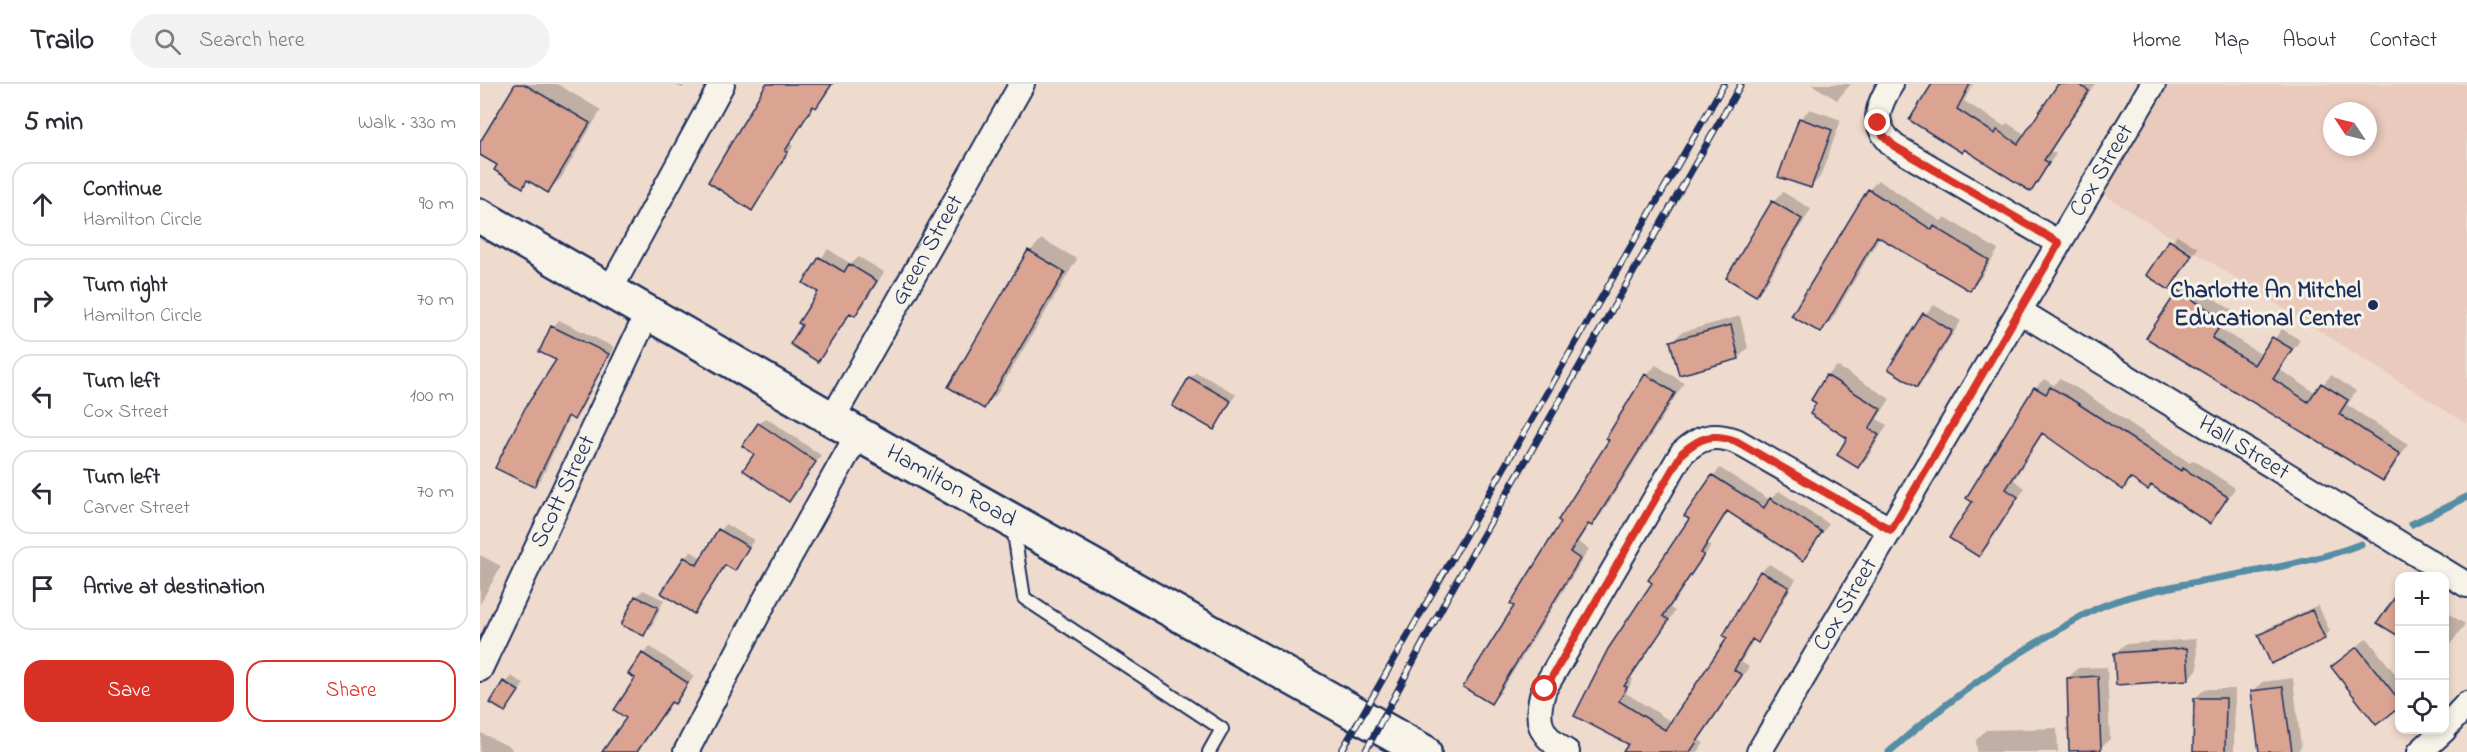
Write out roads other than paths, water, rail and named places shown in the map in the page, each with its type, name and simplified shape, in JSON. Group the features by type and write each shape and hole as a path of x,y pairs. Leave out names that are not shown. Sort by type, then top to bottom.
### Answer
{"street":[{"path":"610,290 722,84"},
{"name":"Green Street","path":"686,752 753,622 845,426 1022,84"},
{"path":"1891,84 1882,99 1878,123 1883,135 1894,146 2059,243"},
{"name":"Cox Street","path":"1759,752 2153,84"},
{"name":"Hamilton Road","path":"480,216 845,426 1424,752"},
{"name":"Scott Street","path":"480,669 648,312"},
{"name":"Hall Street","path":"2020,312 2467,585"},
{"path":"1568,752 1545,736 1542,729 1539,705 1545,689 1682,453 1695,441 1710,436 1736,441 1891,530"},
{"path":"2449,724 2467,704"},
{"path":"2420,752 2439,734"}],"lane":[{"path":"1012,520 1024,598 1222,729 1209,752"}],"waterway":[{"path":"2412,524 2467,497"},
{"path":"1889,752 1948,703 1990,673 2033,645 2100,607 2177,586 2301,562 2361,544"}],"railway":[{"path":"1341,752 1724,84"},
{"path":"1365,752 1447,598 1741,84"}],"place":[{"name":"Charlotte An Mitchel Educational Center","path":"2373,305"}]}
